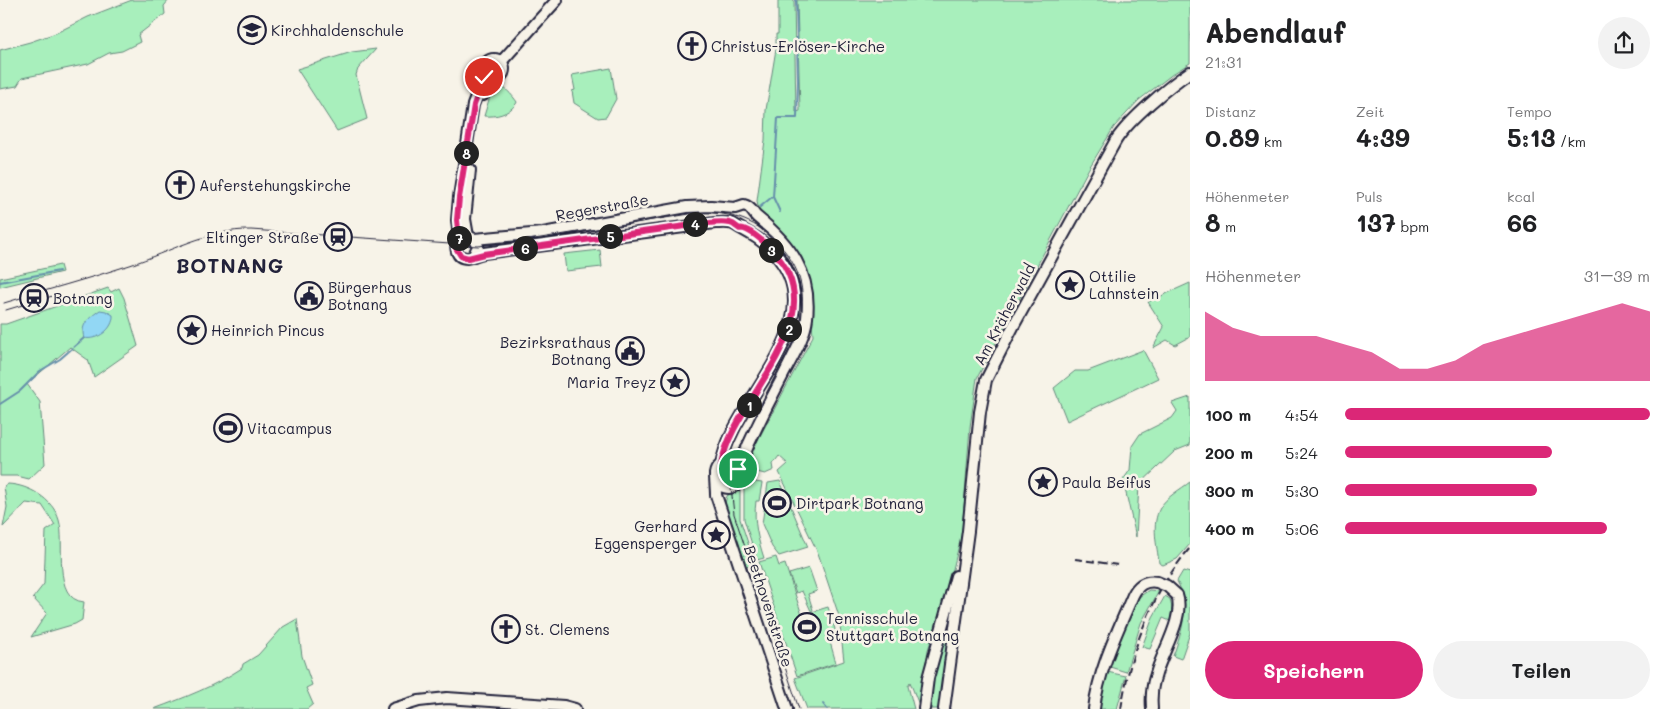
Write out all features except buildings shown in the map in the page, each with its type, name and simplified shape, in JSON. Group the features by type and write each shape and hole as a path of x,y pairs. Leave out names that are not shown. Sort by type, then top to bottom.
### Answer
{"main road":[{"path":"501,62 557,0"},
{"path":"495,59 501,62 504,67 503,73 498,78 489,76 484,65 488,61 495,59"},
{"name":"Am Kräherwald","path":"944,709 965,552 982,394 991,368 1116,140 1133,120 1190,72"},
{"path":"467,238 456,248 458,254 468,258 474,255 478,246 467,238 457,220 459,198 474,105 489,76"},
{"name":"Regerstraße","path":"467,238 543,233 687,207 735,208 744,205 752,209 755,216 771,229 796,259 804,278 808,303 807,319 791,359 745,451 739,473"},
{"path":"733,224 731,215 735,208"},
{"path":"744,229 753,223 755,216"},
{"name":"Regerstraße","path":"474,255 700,224 733,224 738,228 744,229 771,249 786,269 790,280 793,311 788,334 734,431 722,458 721,466"},
{"path":"721,466 731,464 738,469 739,473 737,483 728,488 722,501 722,512"},
{"name":"Beethovenstraße","path":"721,466 716,473 716,496 787,709"},
{"path":"716,481 728,488"},
{"path":"924,709 928,678 957,573 965,552"},
{"path":"1094,709 1102,673 1132,595 1136,588 1145,582 1157,582 1167,586 1177,596 1180,609 1155,676 1152,692 1152,709"},
{"path":"948,608 954,601 959,600"},
{"path":"393,709 419,701 447,698 564,706 575,709"}],"green space":[{"path":"132,0 169,0 164,6 165,14 138,35 140,42 122,51 109,53 88,64 22,78 17,86 0,89 0,50 56,33 88,17"},
{"path":"778,0 794,0 796,112 800,111 797,0 1190,0 1190,63 1139,100 1114,127 1089,168 977,378 970,427 962,533 951,577 928,650 919,705 910,682 908,686 914,709 807,709 795,678 844,661 839,616 818,553 779,472 788,464 779,456 773,464 774,470 765,474 753,471 750,466 750,455 813,336 809,277 787,239 759,213 757,201 765,140 766,110 776,49 776,34 778,34"},
{"path":"376,49 358,69 356,75 367,119 337,131 297,69 352,52"},
{"path":"611,68 616,99 606,117 598,118 574,103 572,91 575,90 572,75"},
{"path":"495,85 505,89 517,102 502,114 484,116 491,93"},
{"path":"600,250 602,267 566,271 564,254"},
{"path":"60,265 62,272 0,287 0,278"},
{"path":"1190,283 1190,337 1175,345 1167,340 1153,348 1164,327 1148,302"},
{"path":"108,288 111,292 119,288 124,298 138,346 94,377 88,360 70,347 27,384 40,402 45,464 29,479 17,476 0,476 0,324 6,324"},
{"path":"1143,350 1158,378 1067,421 1054,388 1075,371 1088,371"},
{"path":"1190,397 1190,445 1175,451 1139,485 1136,537 1123,480 1130,470 1132,446 1140,434 1172,418 1177,411 1172,403"},
{"path":"748,481 762,483 759,501 756,501 755,516 764,558 757,560 744,519 744,486"},
{"name":"Dirtpark Botnang","path":"780,481 808,547 779,556 772,547 762,524 768,483"},
{"path":"1190,482 1190,544 1177,559 1163,565 1159,563 1156,542 1155,528 1157,515 1166,500"},
{"path":"8,484 24,487 39,494 56,512 61,530 63,581 67,591 74,599 84,602 82,620 75,624 31,637 47,613 33,598 44,584 46,531 55,525 42,505 26,503 3,527 7,507 4,487"},
{"path":"740,486 740,519 754,561 751,563 752,568 746,566 730,519 727,520 725,503 727,496"},
{"name":"Tennisschule Stuttgart Botnang","path":"776,557 779,566 785,564 802,615 828,607 838,639 830,642 836,663 797,676 759,562"},
{"path":"809,568 817,591 808,594 813,610 811,611 802,591 796,593 789,574"},
{"path":"1183,571 1190,573 1190,633 1181,659 1173,656 1184,618 1183,599 1177,581"},
{"path":"1149,590 1159,591 1141,623 1126,672 1110,667 1127,622 1139,597"},
{"path":"1165,596 1170,599 1172,608 1170,621 1163,618 1150,649 1142,647 1153,617"},
{"path":"948,617 952,617 940,709 931,709 929,693"},
{"path":"297,619 302,656 312,685 306,688 313,704 307,709 154,709 188,696 231,675 242,668 243,664 258,655 283,627"},
{"path":"1107,672 1126,676 1117,709 1097,709"}],"water":[{"path":"100,310 113,315 111,325 99,336 84,338 84,325"}],"waterway":[{"path":"780,212 773,197 778,118 797,118 796,0"},
{"path":"760,207 772,197"},
{"path":"0,282 59,271"},
{"path":"0,404 20,391 40,371 60,359 84,338"},
{"path":"823,704 827,709"}],"tram line":[{"path":"4,303 130,265 205,237 235,231 251,230 478,246 522,241 696,213 718,213 749,222 767,233 790,258 798,275 802,293 802,310 792,344 737,455 731,487 734,514 799,709"},
{"path":"6,310 59,294"}],"railway":[{"path":"1121,709 1130,666 1145,624 1164,584 1190,548"},
{"path":"1075,559 1118,565"}],"place":[{"name":"Kirchhaldenschule","path":"252,30"},
{"name":"Christus-Erlöser-Kirche","path":"692,46"},
{"name":"Auferstehungskirche","path":"180,185"},
{"name":"Eltinger Straße","path":"338,237"},
{"name":"Ottilie Lahnstein","path":"1070,285"},
{"name":"Bürgerhaus Botnang","path":"309,296"},
{"name":"Botnang","path":"34,298"},
{"name":"Heinrich Pincus","path":"192,330"},
{"name":"Bezirksrathaus Botnang","path":"630,351"},
{"name":"Maria Treyz","path":"675,382"},
{"name":"Vitacampus","path":"228,428"},
{"name":"Paula Beifus","path":"1043,482"},
{"name":"Dirtpark Botnang","path":"777,503"},
{"name":"Gerhard Eggensperger","path":"716,535"},
{"name":"Tennisschule Stuttgart Botnang","path":"807,627"},
{"name":"St. Clemens","path":"506,629"}],"district":[{"name":"BOTNANG","path":"230,265"}],"route":[{"path":"484,77 474,105 459,198 457,220 459,239 456,248 461,256 468,258 474,255 700,224 726,223 744,229 763,242 778,256 790,280 793,311 788,334 779,354 734,431 722,458 721,466 731,464 738,469"}]}
